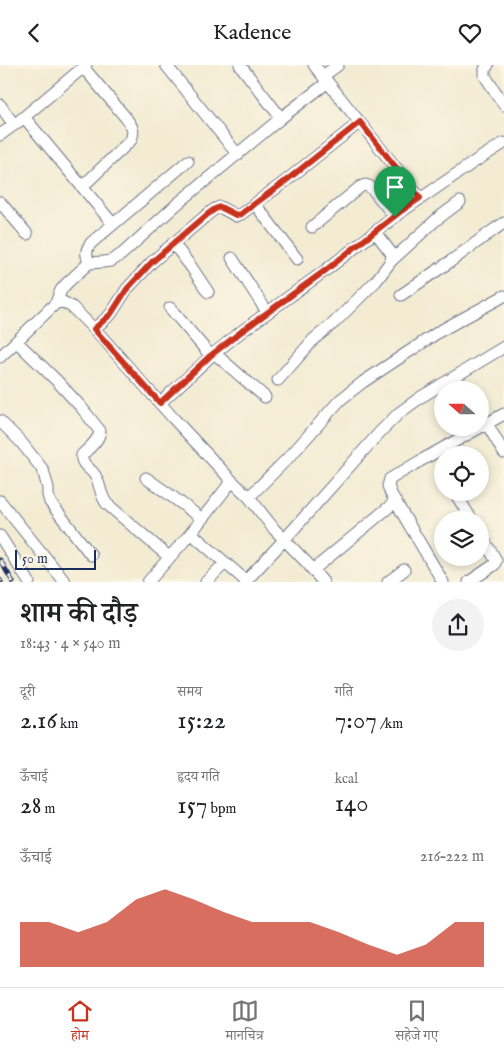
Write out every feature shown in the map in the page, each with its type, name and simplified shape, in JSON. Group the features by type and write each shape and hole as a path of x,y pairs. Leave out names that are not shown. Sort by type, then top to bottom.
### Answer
{"street":[{"path":"166,65 238,155"},
{"path":"240,65 281,118"},
{"path":"314,65 420,198"},
{"path":"0,357 56,303 60,290 89,263 111,261 122,254 176,205 238,155 326,79 338,65"},
{"path":"488,65 485,69 485,76 504,105"},
{"path":"0,135 85,66 126,118 134,133 131,140 82,187"},
{"path":"0,105 14,125"},
{"path":"24,117 113,224"},
{"path":"94,329 111,314 135,279 152,262 215,209 220,207 236,215 241,214 360,122"},
{"path":"160,403 212,354 267,312 326,270 420,198 504,143"},
{"path":"89,263 86,249 91,243 188,161"},
{"path":"312,227 360,187 365,185 373,190 395,217"},
{"path":"0,202 28,234"},
{"path":"278,381 314,339 335,322 376,281 391,261 437,219 460,202"},
{"path":"255,204 297,259"},
{"path":"401,295 504,223"},
{"path":"375,232 392,254 391,261"},
{"path":"173,243 208,292"},
{"path":"232,258 267,312"},
{"path":"249,497 292,454 340,400 363,382 440,331 504,296"},
{"path":"56,303 63,302 72,307 94,329 160,403 249,497 274,529 323,582"},
{"path":"170,308 212,354 265,397"},
{"path":"16,342 69,394 98,427 100,435 80,458 97,477 103,498 107,504 169,557"},
{"path":"191,533 246,581 399,413 421,397 504,347"},
{"path":"489,423 504,414"},
{"path":"0,421 43,470 50,502 90,555"},
{"path":"489,427 504,453"},
{"path":"443,582 395,502 388,486 390,479 465,436"},
{"path":"146,478 202,519"},
{"path":"148,582 191,533 232,481"},
{"path":"0,501 65,582"},
{"path":"313,570 395,502"},
{"path":"0,535 29,582"},
{"path":"469,582 494,565 496,560 489,549"},
{"path":"206,582 225,563"},
{"path":"388,582 404,570"}],"railway":[{"path":"0,560 13,582"}],"route":[{"path":"360,122 420,198 395,217 214,353 160,403 94,329 111,314 135,279 208,214 220,207 236,215 241,214 360,122"}]}
